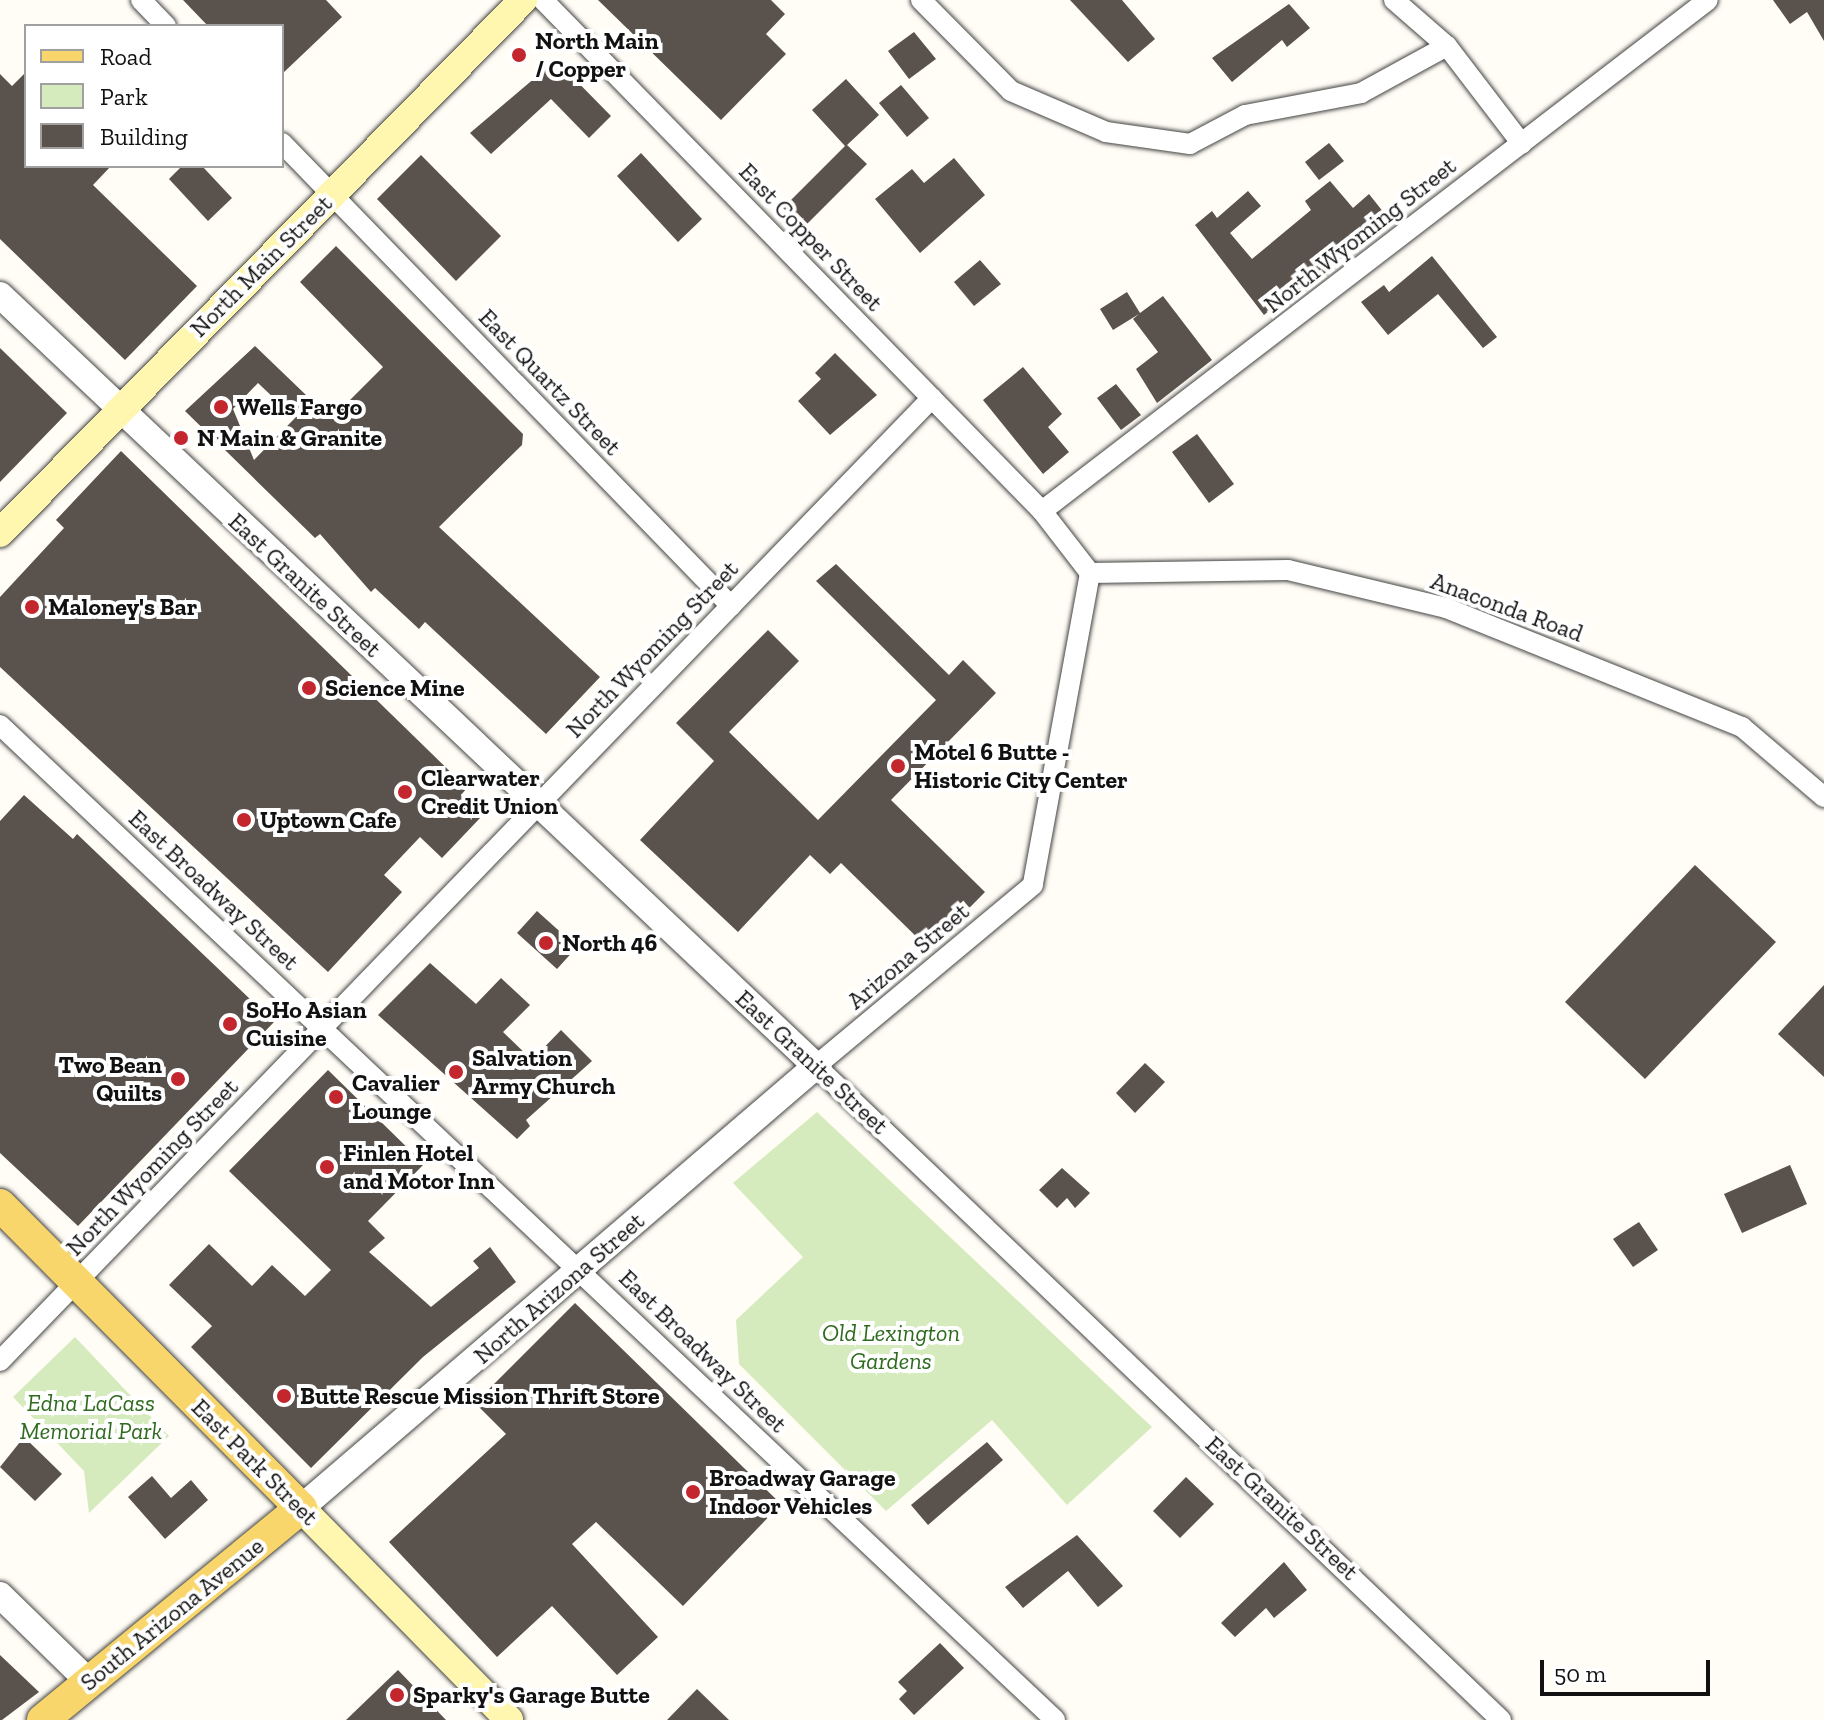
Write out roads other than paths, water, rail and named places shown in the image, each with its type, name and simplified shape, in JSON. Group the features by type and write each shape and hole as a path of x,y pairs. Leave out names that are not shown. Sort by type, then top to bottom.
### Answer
{"main road":[{"name":"North Main Street","path":"0,533 118,409 523,0"},
{"name":"East Park Street","path":"0,1205 509,1720"},
{"name":"South Arizona Avenue","path":"43,1720 301,1508"}],"street":[{"path":"141,0 164,24"},
{"name":"East Copper Street","path":"543,0 1042,511 1090,573"},
{"path":"921,0 1011,91 1106,132 1190,144 1245,115 1361,93 1447,46"},
{"path":"1394,0 1447,46 1522,144"},
{"name":"North Wyoming Street","path":"1042,511 1708,0"},
{"name":"East Quartz Street","path":"284,145 731,606"},
{"name":"East Granite Street","path":"0,295 816,1066 1501,1720"},
{"name":"North Wyoming Street","path":"0,1361 932,398"},
{"name":"Anaconda Road","path":"1090,573 1288,570 1446,608 1742,727 1824,797"},
{"name":"Arizona Street","path":"816,1066 1033,885 1090,573"},
{"name":"East Broadway Street","path":"0,725 1055,1720"},
{"name":"North Arizona Street","path":"301,1508 582,1271 816,1066"},
{"path":"0,1595 89,1682"}],"place":[{"name":"North Main / Copper","path":"519,55"},
{"name":"Wells Fargo","path":"221,407"},
{"name":"N Main & Granite","path":"181,438"},
{"name":"Maloney's Bar","path":"32,607"},
{"name":"Science Mine","path":"309,688"},
{"name":"Motel 6 Butte - Historic City Center","path":"898,766"},
{"name":"Clearwater Credit Union","path":"405,792"},
{"name":"Uptown Cafe","path":"244,820"},
{"name":"North 46","path":"546,943"},
{"name":"SoHo Asian Cuisine","path":"230,1024"},
{"name":"Salvation Army Church","path":"456,1072"},
{"name":"Two Bean Quilts","path":"178,1079"},
{"name":"Cavalier Lounge","path":"336,1097"},
{"name":"Finlen Hotel and Motor Inn","path":"327,1167"},
{"name":"Butte Rescue Mission Thrift Store","path":"284,1396"},
{"name":"Broadway Garage Indoor Vehicles","path":"693,1492"},
{"name":"Sparky's Garage Butte","path":"397,1695"}],"park label":[{"name":"Old Lexington Gardens","path":"891,1347"},
{"name":"Edna LaCass Memorial Park","path":"91,1417"}]}
